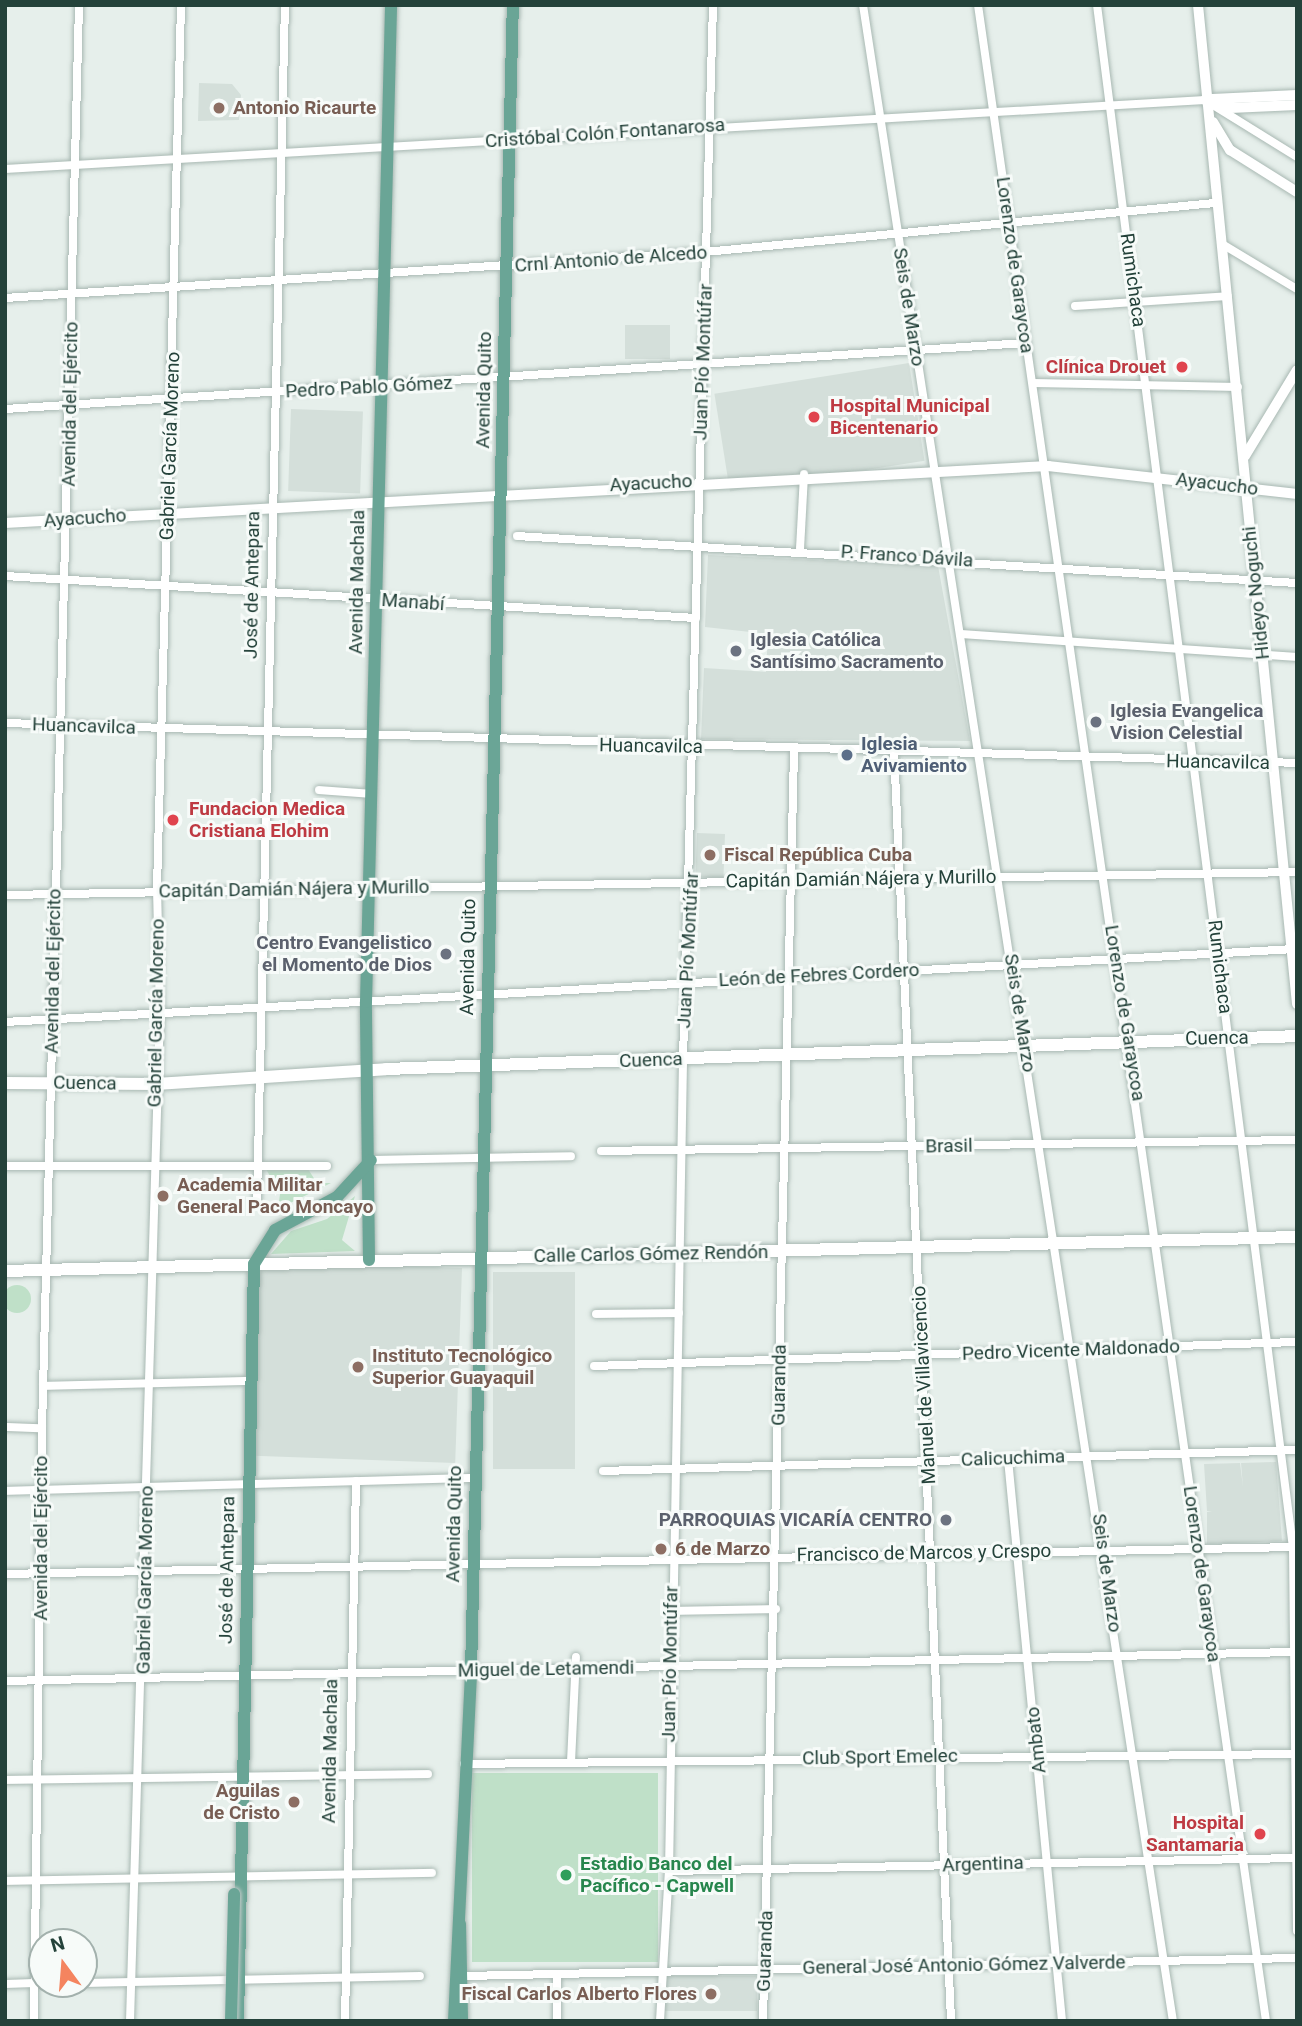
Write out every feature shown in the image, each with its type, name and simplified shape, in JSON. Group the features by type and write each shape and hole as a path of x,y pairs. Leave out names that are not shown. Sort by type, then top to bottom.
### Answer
{"main road":[{"name":"Avenida Machala","path":"369,1260 371,1160 366,1002 378,499 387,270 391,5"},
{"name":"Avenida Quito","path":"454,2021 456,1911 471,1670 488,886 505,380 513,5"},
{"name":"Cuenca","path":"5,1083 156,1084 369,1070 1297,1036"},
{"path":"254,1265 275,1230 337,1197 371,1160"},
{"name":"Calle Carlos Gómez Rendón","path":"5,1271 149,1269 480,1257 782,1252 1159,1238 1297,1237"},
{"name":"José de Antepara","path":"238,2021 240,1778 254,1265"},
{"name":"José de Antepara","path":"231,2021 234,1894 238,1876"},
{"name":"Avenida Quito","path":"456,1911 464,1976 463,2021"}],"street":[{"name":"Avenida del Ejército","path":"36,1928 34,1881 43,1491 41,1428 66,580 79,5"},
{"name":"Gabriel García Moreno","path":"130,2021 148,1489 149,1269 160,1011 157,891 173,399 173,287 181,5"},
{"name":"José de Antepara","path":"257,1200 257,1077 269,732 279,150 285,5"},
{"name":"Juan Pío Montúfar","path":"660,2021 669,1871 668,1760 684,1151 683,1059 691,881 697,543 713,5"},
{"name":"Seis de Marzo","path":"863,5 915,350 982,754 998,878 1042,1144 1173,2021"},
{"name":"Lorenzo de Garaycoa","path":"978,5 1026,343 1048,466 1070,642 1159,1238 1212,1654 1230,1755 1266,2021"},
{"name":"Rumichaca","path":"1097,5 1241,1141 1256,1238 1280,1451 1295,1547 1297,1931"},
{"path":"1198,5 1205,100 1215,131 1230,150 1297,192"},
{"name":"Cristóbal Colón Fontanarosa","path":"5,169 279,150 1297,95"},
{"name":"Cristóbal Colón Fontanarosa","path":"1205,100 1230,108 1297,105"},
{"path":"1205,100 1297,157"},
{"name":"Hideyo Noguchi","path":"1205,100 1238,387 1245,456 1245,487 1283,872 1294,949 1297,1004"},
{"name":"Crnl Antonio de Alcedo","path":"5,298 387,270 506,266 705,252 898,236 1215,203"},
{"path":"1222,244 1297,289"},
{"path":"1075,306 1228,296"},
{"name":"Pedro Pablo Gómez","path":"5,409 505,380 703,363 1026,343"},
{"path":"1245,456 1297,370"},
{"path":"1033,383 1238,387"},
{"name":"Ayacucho","path":"5,523 804,474 1048,466 1297,494"},
{"path":"800,549 804,474"},
{"name":"P. Franco Dávila","path":"517,536 800,549 1297,583"},
{"name":"Manabí","path":"5,576 272,595 696,618"},
{"path":"961,634 1297,657"},
{"name":"Huancavilca","path":"5,723 374,733 694,747 894,750 1297,763"},
{"name":"Guaranda","path":"763,2021 776,1609 794,749"},
{"name":"Manuel de Villavicencio","path":"894,750 898,881 937,1661 951,2021"},
{"path":"319,790 372,794"},
{"name":"Capitán Damián Nájera y Murillo","path":"5,895 157,891 264,893 691,881 898,881 1297,872"},
{"name":"León de Febres Cordero","path":"5,1022 160,1011 259,1011 486,993 1294,949"},
{"name":"Brasil","path":"601,1151 1297,1140"},
{"path":"371,1160 571,1156"},
{"path":"5,1166 327,1166"},
{"path":"596,1314 679,1313"},
{"name":"Pedro Vicente Maldonado","path":"594,1366 1297,1342"},
{"path":"43,1386 251,1381"},
{"path":"5,1427 41,1428"},
{"name":"Calicuchima","path":"603,1471 1297,1451"},
{"name":"Ambato","path":"1008,1459 1062,2021"},
{"path":"5,1491 474,1478"},
{"name":"Avenida Machala","path":"345,2021 356,1481"},
{"name":"Francisco de Marcos y Crespo","path":"5,1574 354,1569 776,1556 1295,1547"},
{"path":"671,1611 776,1609"},
{"name":"Miguel de Letamendi","path":"5,1682 1296,1652"},
{"path":"570,1762 576,1657"},
{"name":"Club Sport Emelec","path":"464,1764 1038,1754 1297,1754"},
{"path":"5,1780 428,1774"},
{"name":"Argentina","path":"669,1871 1297,1857"},
{"path":"5,1881 432,1873"},
{"name":"General José Antonio Gómez Valverde","path":"464,1976 1297,1958"},
{"path":"557,1974 557,2021"},
{"path":"98,1983 420,1976"},
{"path":"5,1984 28,1984"},
{"name":"Avenida del Ejército","path":"34,2021 36,1998"}],"shaded area":[{"name":"Antonio Ricaurte","path":"199,83 232,84 241,95 239,120 198,121"},
{"path":"625,325 670,325 670,359 625,359"},
{"name":"Hospital Municipal Bicentenario","path":"909,363 924,461 730,492 714,394"},
{"path":"291,409 363,412 360,493 288,491"},
{"path":"708,555 938,566 970,741 701,739 704,668 766,672 768,634 705,627"},
{"name":"Fiscal República Cuba","path":"697,833 725,834 723,878 695,877"},
{"name":"Instituto Tecnológico Superior Guayaquil","path":"259,1261 462,1268 455,1463 252,1456"},
{"path":"493,1272 575,1272 575,1469 493,1469"},
{"path":"1276,1462 1282,1541 1207,1544 1207,1512 1212,1512 1207,1511 1204,1464 1240,1463 1243,1487 1241,1463"},
{"name":"Fiscal Carlos Alberto Flores","path":"665,1976 757,1976 757,2011 665,2011"}],"green space":[{"path":"266,1169 308,1169 317,1183 331,1183 278,1209 280,1194"},
{"path":"355,1196 342,1240 355,1251 271,1254 291,1231 327,1219"},
{"path":"17,1285 27,1289 31,1299 27,1309 17,1313 7,1309 3,1299 7,1289"},
{"name":"Estadio Banco del Pacífico - Capwell","path":"472,1773 658,1773 658,1962 472,1962"}],"place":[{"name":"Antonio Ricaurte","path":"219,108"},
{"name":"Clínica Drouet","path":"1182,367"},
{"name":"Hospital Municipal Bicentenario","path":"814,417"},
{"name":"Iglesia Católica Santísimo Sacramento","path":"736,651"},
{"name":"Iglesia Evangelica Vision Celestial","path":"1096,722"},
{"name":"Iglesia Avivamiento","path":"847,755"},
{"name":"Fundacion Medica Cristiana Elohim","path":"173,820"},
{"name":"Fiscal República Cuba","path":"710,855"},
{"name":"Centro Evangelistico el Momento de Dios","path":"446,954"},
{"name":"Academia Militar General Paco Moncayo","path":"163,1196"},
{"name":"Instituto Tecnológico Superior Guayaquil","path":"358,1367"},
{"name":"PARROQUIAS VICARÍA CENTRO","path":"946,1520"},
{"name":"6 de Marzo","path":"661,1549"},
{"name":"Aguilas de Cristo","path":"294,1802"},
{"name":"Hospital Santamaria","path":"1260,1834"},
{"name":"Estadio Banco del Pacífico - Capwell","path":"566,1875"},
{"name":"Fiscal Carlos Alberto Flores","path":"711,1994"}]}
